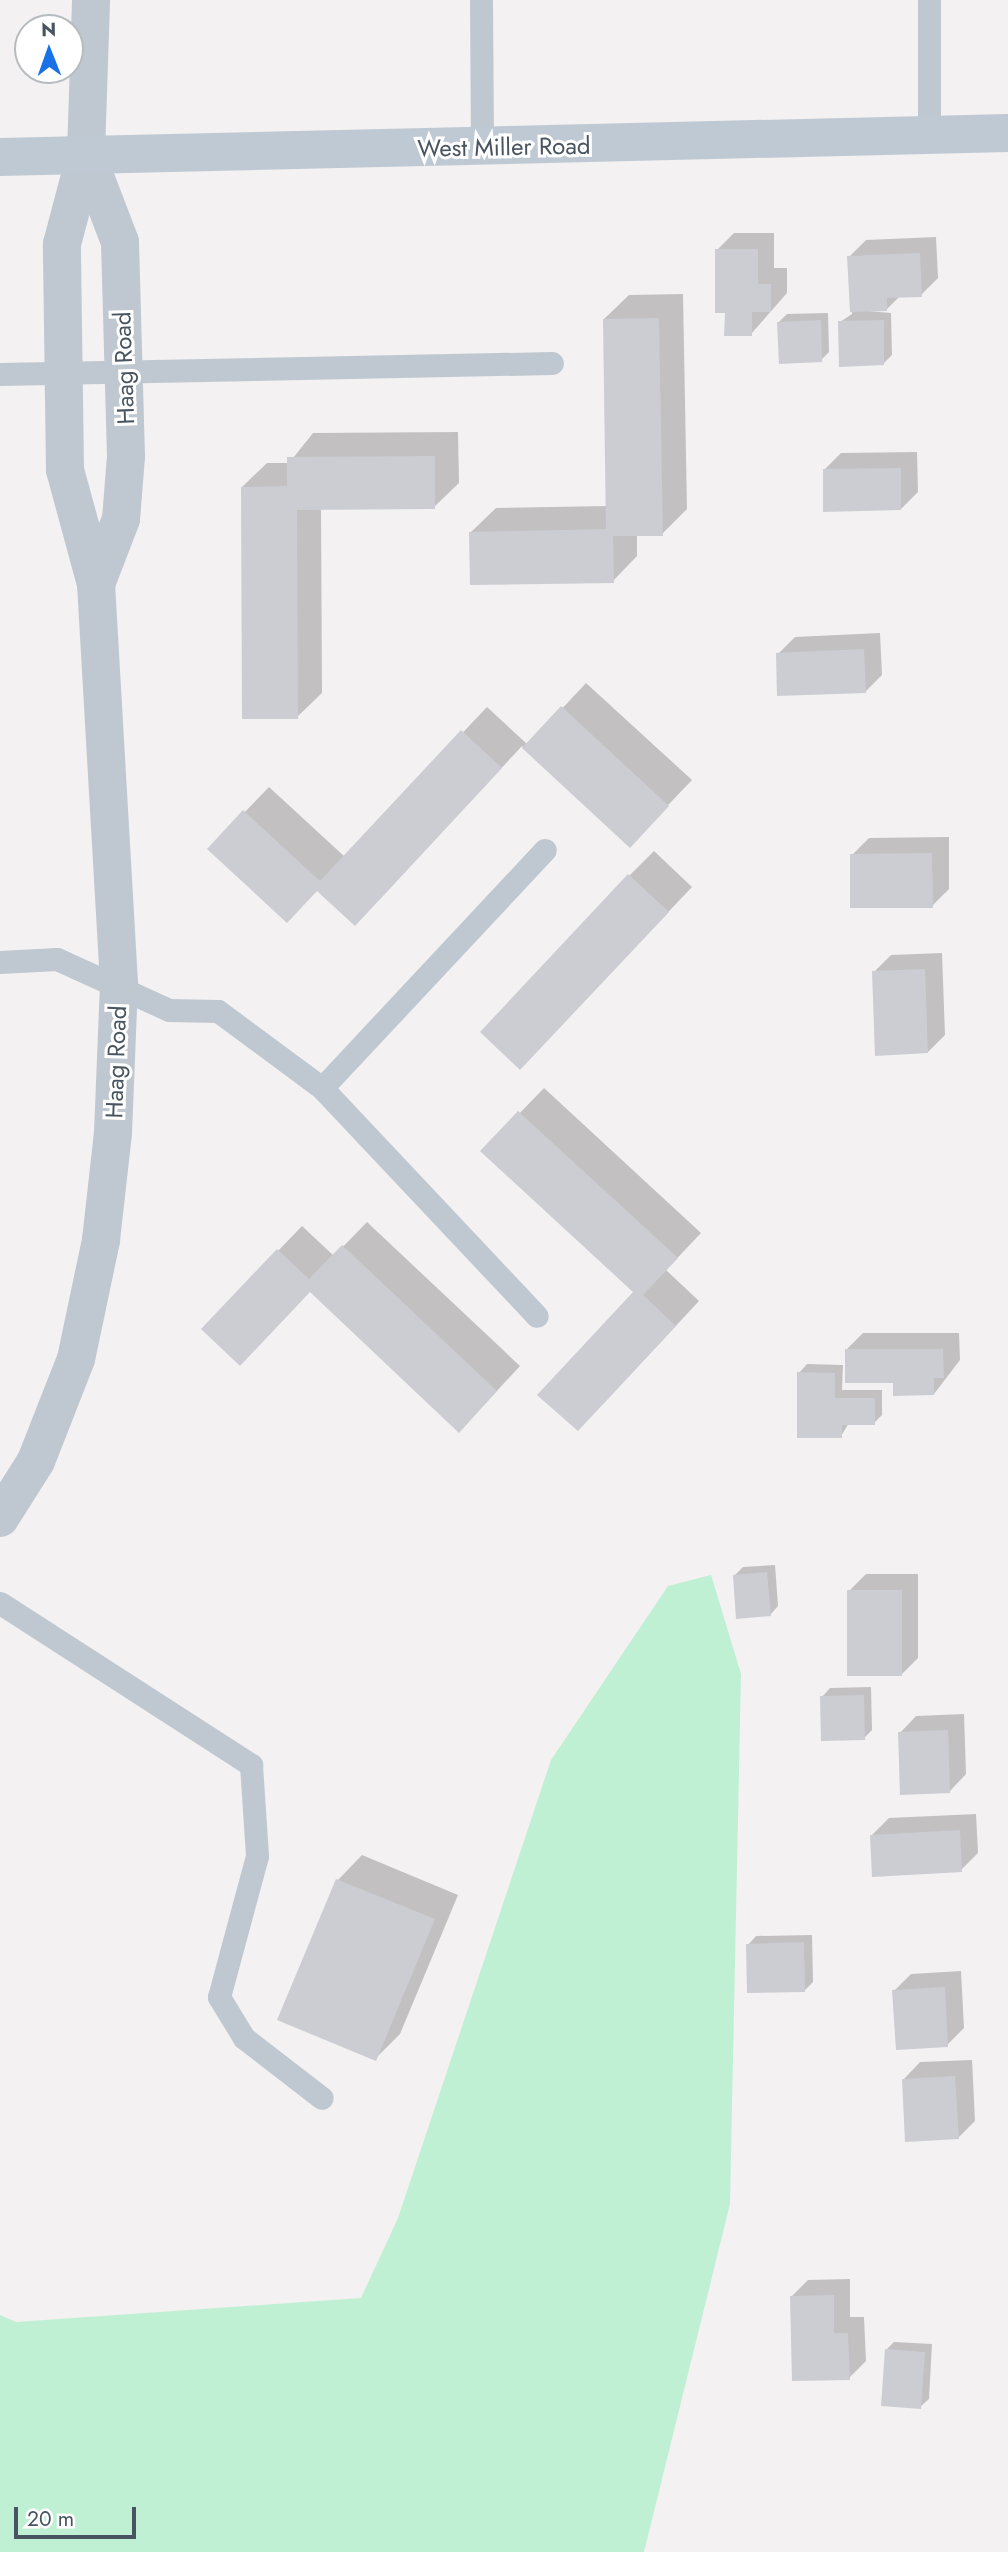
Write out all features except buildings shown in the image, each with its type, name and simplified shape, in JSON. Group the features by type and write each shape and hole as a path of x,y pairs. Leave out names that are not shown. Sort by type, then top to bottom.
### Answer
{"street":[{"name":"Haag Road","path":"0,1518 36,1461 76,1359 101,1240 119,983 96,584 65,470 62,244 86,153 91,0"},
{"name":"West Miller Road","path":"0,157 86,153 482,149 1008,133"},
{"name":"Haag Road","path":"86,153 120,242 124,371 121,519 96,584"}],"lane":[{"path":"481,0 482,149"},
{"path":"929,0 929,135"},
{"path":"0,374 552,363"},
{"path":"322,1088 545,850"},
{"path":"0,962 57,959 119,983 169,1010 218,1012 322,1088 537,1316"},
{"path":"0,1603 251,1765 257,1856 219,1997 244,2038 322,2098"}],"green space":[{"path":"711,1575 741,1674 730,2204 644,2552 0,2552 0,2315 16,2322 361,2298 398,2218 551,1760 668,1586"}]}
